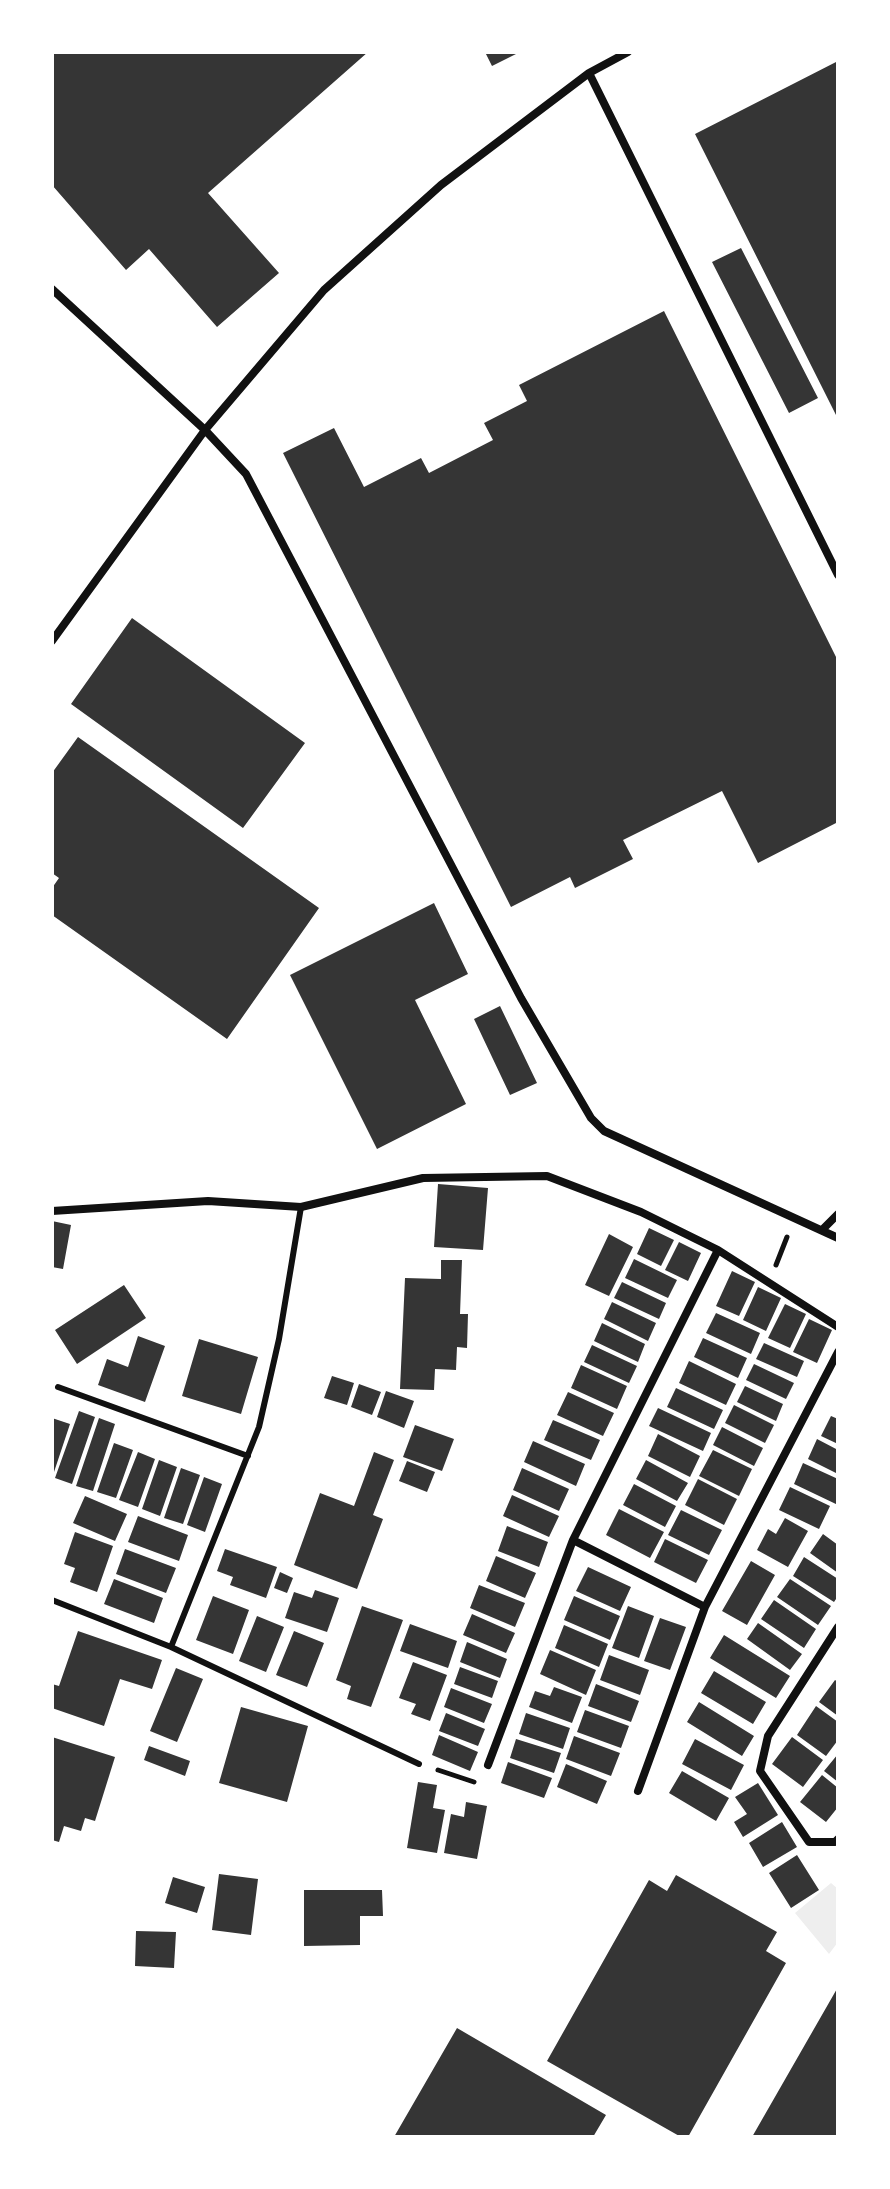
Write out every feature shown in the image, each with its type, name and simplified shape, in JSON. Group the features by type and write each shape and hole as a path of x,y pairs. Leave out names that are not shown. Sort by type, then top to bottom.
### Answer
{"street":[{"path":"52,641 205,430 324,290 441,185 589,73 628,52"},
{"path":"589,73 838,575"},
{"path":"52,289 205,430 246,474 521,998 591,1118 604,1131 680,1168 824,1228 838,1238"},
{"path":"52,1211 208,1201 301,1207 423,1178 547,1176 641,1212 718,1250 838,1327"},
{"path":"824,1228 838,1214"},
{"path":"488,1765 573,1540 718,1250"},
{"path":"638,1791 705,1607 838,1352"},
{"path":"573,1540 705,1607"},
{"path":"838,1627 768,1736 760,1771 809,1842 835,1842 838,1839"}],"lane":[{"path":"171,1647 259,1427 279,1339 301,1207"},
{"path":"58,1387 248,1456"},
{"path":"52,1600 171,1647 419,1764"}],"path":[{"path":"775,1266 788,1236 776,1231"},
{"path":"419,1764 479,1783 488,1765"}],"shaded area":[{"path":"831,1883 838,1889 838,1942 829,1954 795,1913"}],"building":[{"path":"52,52 368,52 208,193 279,273 217,327 149,249 126,270 52,185"},
{"path":"485,52 520,52 492,66"},
{"path":"838,61 838,419 695,134"},
{"path":"741,248 818,398 789,413 712,262"},
{"path":"664,311 838,661 838,822 758,863 722,791 623,840 633,859 575,888 570,877 511,907 283,453 334,428 364,487 421,458 429,473 493,440 484,423 527,401 519,385"},
{"path":"132,618 305,743 243,828 71,704"},
{"path":"78,737 319,908 227,1039 52,915 52,888 59,878 52,873 52,773"},
{"path":"434,903 468,974 415,1000 466,1104 377,1149 290,975"},
{"path":"500,1006 537,1083 510,1095 474,1019"},
{"path":"438,1184 488,1188 483,1250 434,1247"},
{"path":"52,1221 71,1225 63,1269 52,1267"},
{"path":"649,1228 674,1240 661,1266 637,1254"},
{"path":"609,1234 633,1247 609,1296 585,1285"},
{"path":"679,1242 701,1253 688,1281 665,1270"},
{"path":"634,1259 677,1280 668,1298 625,1278"},
{"path":"441,1260 462,1260 460,1314 468,1314 467,1348 457,1347 456,1370 435,1369 434,1390 400,1389 405,1278 441,1279"},
{"path":"732,1271 755,1282 739,1316 716,1306"},
{"path":"622,1282 666,1303 659,1319 614,1298"},
{"path":"124,1285 146,1318 77,1364 55,1330"},
{"path":"758,1287 781,1298 766,1331 743,1320"},
{"path":"612,1302 656,1323 648,1341 604,1319"},
{"path":"785,1304 806,1314 790,1348 768,1338"},
{"path":"716,1313 760,1333 751,1354 706,1333"},
{"path":"809,1319 832,1330 817,1363 793,1352"},
{"path":"602,1323 645,1344 638,1362 594,1341"},
{"path":"138,1336 165,1346 145,1402 98,1385 107,1359 128,1367"},
{"path":"703,1338 747,1358 738,1378 694,1357"},
{"path":"199,1339 258,1357 241,1414 182,1396"},
{"path":"764,1343 804,1361 797,1377 756,1359"},
{"path":"592,1345 637,1366 629,1383 584,1362"},
{"path":"689,1361 736,1384 726,1405 679,1383"},
{"path":"754,1364 794,1383 786,1399 746,1380"},
{"path":"581,1365 627,1386 617,1409 571,1388"},
{"path":"332,1376 354,1383 347,1405 324,1398"},
{"path":"359,1384 381,1392 372,1415 351,1407"},
{"path":"745,1386 783,1404 776,1421 737,1402"},
{"path":"676,1388 723,1410 714,1429 667,1407"},
{"path":"386,1391 414,1401 404,1428 377,1417"},
{"path":"568,1392 614,1413 603,1436 557,1415"},
{"path":"734,1405 774,1425 765,1443 725,1423"},
{"path":"658,1408 711,1433 703,1451 649,1426"},
{"path":"79,1411 95,1417 72,1484 55,1478"},
{"path":"831,1416 838,1419 838,1444 821,1436"},
{"path":"52,1418 70,1424 53,1475 52,1475"},
{"path":"99,1418 115,1424 93,1491 76,1486"},
{"path":"553,1420 600,1440 591,1460 544,1440"},
{"path":"415,1425 454,1439 442,1471 403,1457"},
{"path":"722,1427 763,1448 754,1466 713,1445"},
{"path":"658,1434 700,1456 690,1477 648,1456"},
{"path":"817,1439 838,1450 838,1474 808,1459"},
{"path":"533,1441 585,1464 576,1486 524,1462"},
{"path":"114,1443 133,1450 116,1498 97,1492"},
{"path":"713,1450 752,1469 739,1496 699,1476"},
{"path":"138,1452 155,1459 138,1507 119,1500"},
{"path":"374,1452 394,1460 373,1515 383,1519 357,1589 294,1565 320,1493 354,1506"},
{"path":"159,1460 177,1467 160,1516 142,1509"},
{"path":"646,1460 688,1483 677,1501 636,1479"},
{"path":"407,1461 435,1472 427,1492 399,1481"},
{"path":"803,1463 838,1479 838,1505 794,1484"},
{"path":"181,1468 200,1475 183,1524 164,1518"},
{"path":"522,1468 569,1489 559,1511 513,1490"},
{"path":"204,1477 222,1484 205,1532 187,1525"},
{"path":"698,1479 737,1499 724,1525 685,1505"},
{"path":"634,1484 676,1506 665,1527 623,1505"},
{"path":"790,1487 830,1506 819,1529 779,1510"},
{"path":"512,1495 559,1516 549,1537 503,1516"},
{"path":"85,1496 127,1514 115,1541 73,1523"},
{"path":"619,1509 664,1532 650,1558 606,1535"},
{"path":"681,1510 722,1530 709,1555 668,1535"},
{"path":"138,1516 188,1535 179,1561 128,1542"},
{"path":"785,1518 808,1531 788,1567 757,1550 768,1529 776,1534"},
{"path":"507,1526 548,1542 539,1567 498,1551"},
{"path":"75,1532 113,1546 97,1592 70,1582 75,1568 64,1564"},
{"path":"823,1534 838,1545 838,1573 810,1553"},
{"path":"665,1539 708,1560 696,1583 654,1562"},
{"path":"125,1549 176,1568 166,1593 116,1574"},
{"path":"225,1549 277,1567 266,1598 230,1585 233,1577 217,1571"},
{"path":"496,1556 536,1573 525,1598 486,1581"},
{"path":"804,1557 838,1579 838,1596 834,1602 793,1576"},
{"path":"751,1561 775,1575 747,1625 722,1611"},
{"path":"588,1567 631,1587 620,1611 576,1591"},
{"path":"280,1572 293,1578 287,1593 274,1588"},
{"path":"114,1579 163,1598 154,1623 104,1604"},
{"path":"790,1579 831,1606 818,1625 777,1597"},
{"path":"479,1585 525,1603 515,1627 470,1608"},
{"path":"315,1590 339,1598 327,1632 285,1618 294,1592 312,1598"},
{"path":"213,1596 249,1610 233,1654 196,1640"},
{"path":"574,1596 620,1616 610,1640 564,1620"},
{"path":"774,1600 816,1629 804,1648 761,1619"},
{"path":"362,1606 403,1620 371,1707 347,1699 351,1686 336,1680"},
{"path":"628,1606 654,1616 639,1658 612,1648"},
{"path":"472,1614 515,1633 506,1653 463,1635"},
{"path":"257,1616 284,1627 266,1672 239,1661"},
{"path":"660,1618 686,1627 670,1670 644,1661"},
{"path":"758,1623 802,1654 790,1670 747,1639"},
{"path":"410,1624 457,1641 448,1668 400,1651"},
{"path":"564,1625 608,1644 599,1667 555,1648"},
{"path":"78,1631 162,1660 152,1689 120,1679 104,1726 52,1708 52,1684 59,1686"},
{"path":"294,1631 324,1643 307,1687 276,1675"},
{"path":"724,1635 790,1676 776,1698 710,1658"},
{"path":"467,1642 507,1659 500,1678 460,1662"},
{"path":"550,1650 596,1670 586,1695 540,1674"},
{"path":"609,1655 649,1670 640,1695 600,1680"},
{"path":"413,1662 447,1675 430,1721 411,1714 416,1704 399,1698"},
{"path":"460,1667 498,1681 492,1698 454,1684"},
{"path":"176,1668 203,1679 177,1742 150,1731"},
{"path":"714,1671 766,1702 753,1724 701,1693"},
{"path":"835,1680 838,1682 838,1716 819,1702"},
{"path":"596,1684 639,1701 631,1722 588,1706"},
{"path":"554,1687 582,1697 572,1723 529,1707 535,1691 550,1696"},
{"path":"451,1688 492,1704 484,1723 444,1707"},
{"path":"699,1702 754,1736 742,1756 687,1722"},
{"path":"816,1706 838,1722 838,1740 826,1756 797,1735"},
{"path":"241,1707 308,1726 287,1802 219,1783"},
{"path":"585,1710 629,1726 621,1748 577,1732"},
{"path":"446,1713 485,1729 478,1746 439,1731"},
{"path":"526,1713 570,1728 563,1749 519,1734"},
{"path":"439,1735 478,1752 470,1771 432,1755"},
{"path":"574,1736 620,1753 611,1776 566,1759"},
{"path":"52,1737 115,1757 95,1821 85,1818 81,1831 64,1826 59,1842 52,1840"},
{"path":"792,1737 823,1760 803,1787 772,1764"},
{"path":"516,1739 561,1753 554,1773 510,1758"},
{"path":"695,1739 744,1765 731,1790 682,1764"},
{"path":"149,1746 190,1761 185,1776 144,1760"},
{"path":"838,1754 838,1782 824,1771"},
{"path":"508,1762 552,1778 544,1798 501,1783"},
{"path":"566,1764 607,1781 597,1804 557,1787"},
{"path":"682,1771 729,1798 716,1821 669,1793"},
{"path":"822,1775 838,1788 838,1807 826,1822 800,1802"},
{"path":"418,1782 437,1785 433,1808 445,1810 437,1853 407,1848"},
{"path":"758,1783 778,1815 743,1837 734,1822 747,1814 735,1797"},
{"path":"466,1802 487,1806 477,1859 444,1853 451,1814 464,1817"},
{"path":"782,1822 797,1847 763,1867 749,1843"},
{"path":"797,1855 819,1890 791,1908 769,1873"},
{"path":"219,1874 258,1879 251,1935 212,1930"},
{"path":"676,1875 777,1932 766,1951 786,1963 688,2137 681,2137 547,2061 649,1880 667,1891"},
{"path":"173,1877 205,1887 197,1913 165,1903"},
{"path":"304,1890 382,1890 383,1916 360,1916 360,1945 304,1946"},
{"path":"136,1931 176,1932 174,1968 135,1966"},
{"path":"838,1987 838,2137 752,2137"},
{"path":"457,2028 606,2115 593,2137 394,2137"}]}
